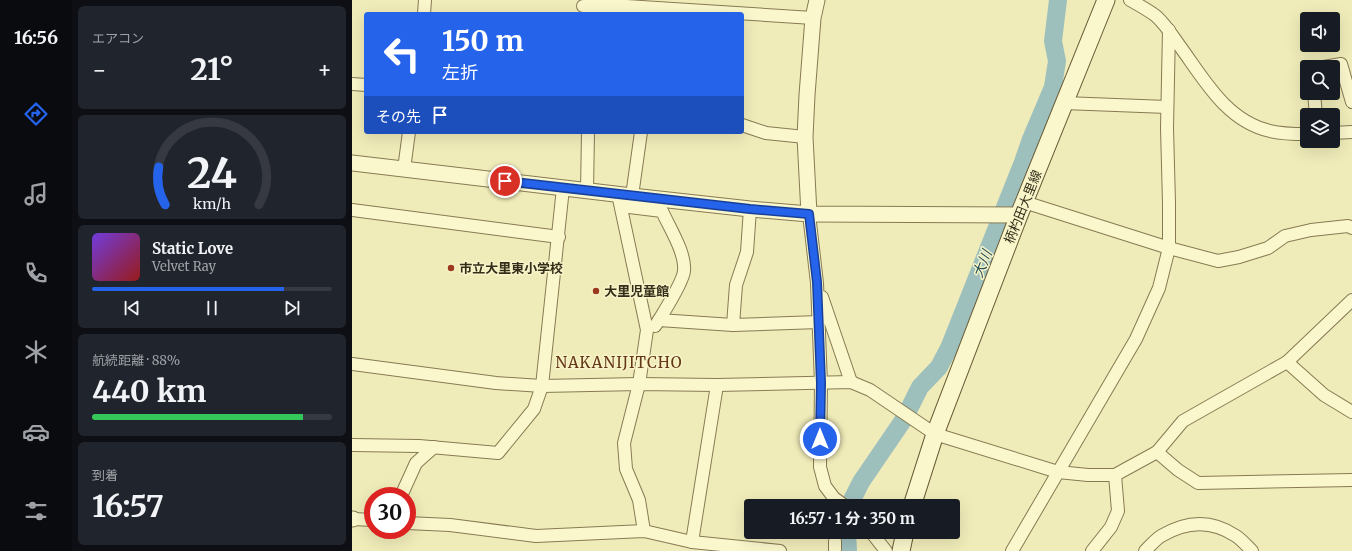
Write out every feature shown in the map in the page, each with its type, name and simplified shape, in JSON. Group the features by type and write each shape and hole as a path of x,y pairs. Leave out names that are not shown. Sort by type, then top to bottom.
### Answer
{"main road":[{"name":"柄杓田大里線","path":"914,499 935,434 1022,209 1106,0"},
{"path":"901,551 904,539"}],"street":[{"path":"424,12 425,0"},
{"path":"817,0 813,18 805,137 809,214 817,282 819,322 821,383 820,468 825,486 835,499"},
{"path":"1130,0 1157,17 1169,30 1216,97 1232,112 1251,124 1270,131 1286,134 1300,134"},
{"path":"583,7 627,10 691,8 740,12"},
{"path":"744,12 813,18"},
{"path":"1012,551 1136,339 1159,288 1169,248 1167,107 1169,30"},
{"path":"1340,64 1352,102"},
{"path":"352,84 364,84"},
{"path":"1064,103 1167,107"},
{"path":"744,126 766,133 805,137"},
{"path":"1340,133 1352,132"},
{"path":"404,169 409,134"},
{"path":"587,190 588,134"},
{"path":"640,134 624,199 647,330 639,384 624,443 624,453 626,469 639,500 644,531"},
{"path":"352,163 587,190 624,199 662,211 682,255 684,272 673,296 659,320 646,338"},
{"path":"352,445 434,448 498,453 534,409 542,386 563,188"},
{"path":"624,199 809,214 1022,209 1218,261 1239,257 1268,248 1285,236 1311,230 1348,226 1352,228"},
{"path":"733,325 736,285 748,252 750,209"},
{"path":"352,210 559,237"},
{"path":"817,282 851,382"},
{"path":"352,364 496,383 542,386 639,384 717,385 851,382 870,390 935,434 1058,472 1088,475 1115,474 1157,452 1183,421 1287,362 1351,303"},
{"path":"659,320 733,325 819,322"},
{"path":"1287,362 1324,395 1352,412"},
{"path":"692,542 717,385"},
{"path":"405,487 416,463 434,448"},
{"path":"1157,452 1178,470 1198,483 1352,480"},
{"path":"1092,551 1111,527 1118,511 1115,474"},
{"path":"352,522 352,518 364,519"},
{"path":"416,523 536,536 644,531 692,542 780,551"},
{"path":"1145,551 1160,537 1185,525 1207,523 1227,530 1238,537 1252,551"},
{"path":"877,539 886,551"}],"waterway":[{"name":"大川","path":"852,499 861,482 904,419 920,387 939,367 949,348 1053,87 1057,61 1053,41 1058,0"},
{"name":"大川","path":"847,539 848,551"}],"place":[{"name":"市立大里東小学校","path":"451,268"},
{"name":"大里児童館","path":"596,291"}],"district":[{"name":"NAKANIJITCHO","path":"619,362"}],"route":[{"path":"505,181 750,209 809,214 817,282 821,383 820,439"}]}
